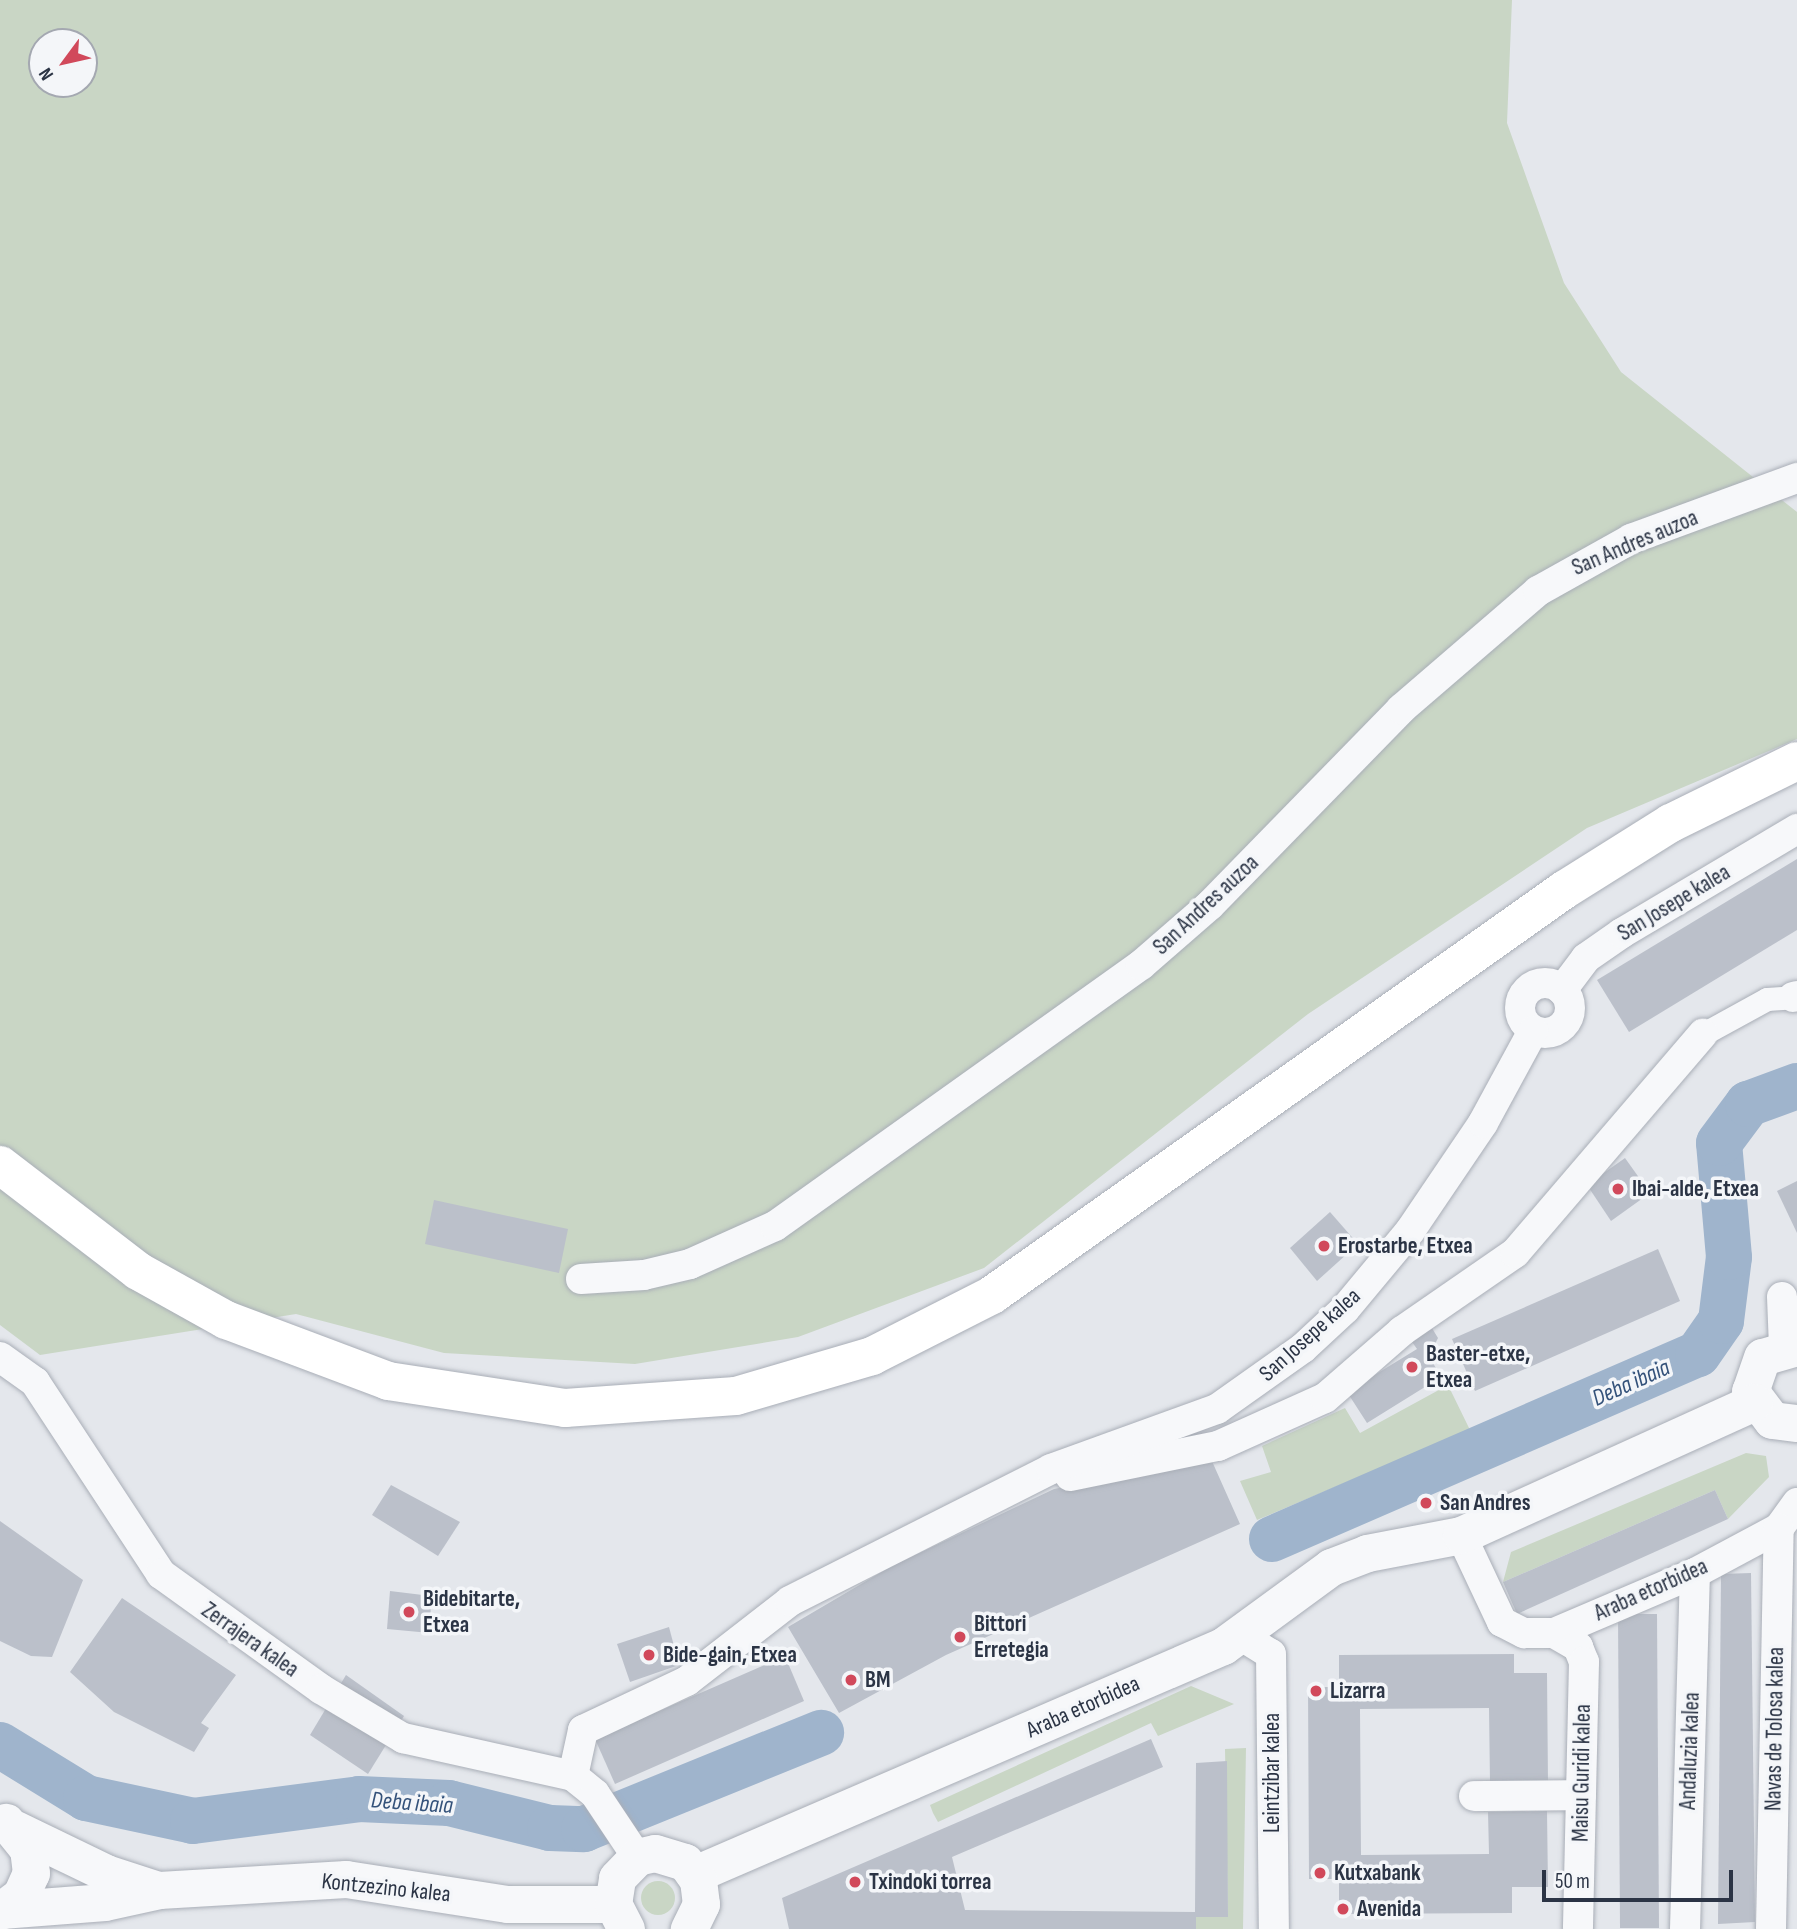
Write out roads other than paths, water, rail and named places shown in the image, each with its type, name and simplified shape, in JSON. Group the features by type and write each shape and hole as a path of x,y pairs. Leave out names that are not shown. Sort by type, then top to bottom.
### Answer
{"main road":[{"path":"0,1165 138,1270 226,1320 388,1381 565,1408 736,1396 872,1356 992,1295 1564,890 1671,823 1797,761"}],"street":[{"name":"San Andres auzoa","path":"581,1279 644,1275 690,1264 775,1226 1141,965 1219,896 1401,709 1538,591 1651,530 1797,478"},
{"name":"San Josepe kalea","path":"584,1785 583,1730 687,1681 790,1601 845,1569 1051,1469 1217,1409 1303,1348 1345,1309 1410,1231 1483,1123 1533,1031 1519,1010 1524,994 1538,984 1562,990 1586,958 1622,933 1797,829"},
{"path":"1051,1469 1067,1476 1130,1469 1243,1437 1325,1398 1402,1331 1515,1253 1703,1034 1767,999 1795,996"},
{"path":"1783,1297 1790,1347 1754,1367 1754,1402 1772,1420 1797,1423"},
{"name":"Zerrajera kalea","path":"0,1357 35,1382 161,1574 226,1625 403,1738 584,1785"},
{"name":"Araba etorbidea","path":"695,1874 1240,1635 1331,1567 1367,1553 1461,1535 1754,1402"},
{"name":"Araba etorbidea","path":"1461,1535 1502,1622 1524,1633 1554,1633 1695,1573 1779,1528 1797,1503"},
{"name":"Navas de Tolosa kalea","path":"1771,1929 1779,1528"},
{"name":"Andaluzia kalea","path":"1685,1929 1695,1573"},
{"name":"Maisu Guridi kalea","path":"1554,1633 1578,1647 1584,1662 1578,1929"},
{"name":"Leintzibar kalea","path":"1240,1635 1270,1654 1274,1929"},
{"path":"584,1785 633,1851 671,1854 695,1874 701,1905 690,1928"},
{"path":"1474,1796 1581,1796"},
{"path":"1,1910 21,1895 30,1873 29,1849 5,1822"},
{"name":"Kontzezino kalea","path":"5,1822 106,1873 159,1890"},
{"path":"619,1916 617,1878 633,1851"},
{"name":"Kontzezino kalea","path":"1,1910 104,1902 159,1890 346,1879 507,1905 619,1916"}],"waterway":[{"name":"Deba ibaia","path":"1272,1539 1698,1354 1721,1321 1729,1257 1719,1143 1748,1104 1797,1086"},
{"name":"Deba ibaia","path":"0,1745 86,1798 193,1821 359,1799 449,1803 550,1828 584,1829 821,1733"}],"place":[{"name":"Ibai-alde, Etxea","path":"1618,1189"},
{"name":"Erostarbe, Etxea","path":"1324,1246"},
{"name":"Baster-etxe, Etxea","path":"1412,1367"},
{"name":"San Andres","path":"1426,1503"},
{"name":"Bidebitarte, Etxea","path":"409,1612"},
{"name":"Bittori Erretegia","path":"960,1637"},
{"name":"Bide-gain, Etxea","path":"649,1655"},
{"name":"BM","path":"851,1680"},
{"name":"Lizarra","path":"1316,1691"},
{"name":"Kutxabank","path":"1320,1873"},
{"name":"Txindoki torrea","path":"855,1882"},
{"name":"Avenida","path":"1343,1909"}]}
